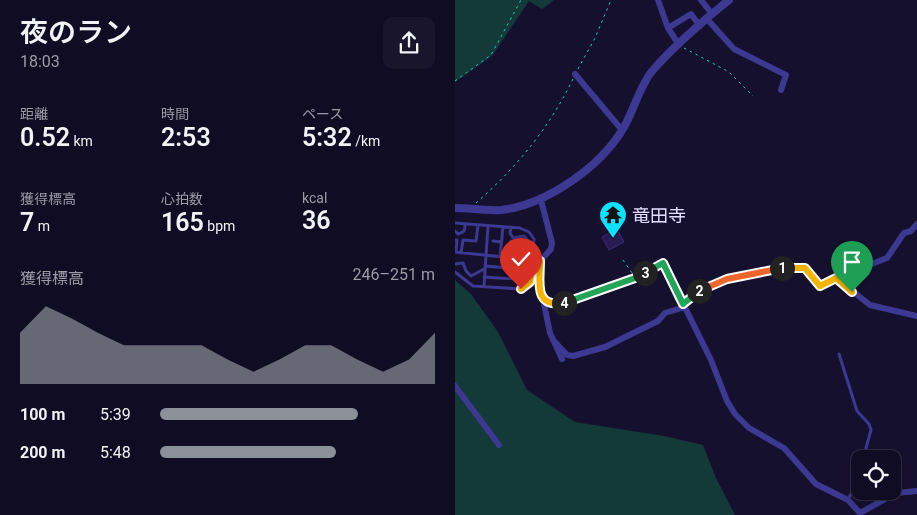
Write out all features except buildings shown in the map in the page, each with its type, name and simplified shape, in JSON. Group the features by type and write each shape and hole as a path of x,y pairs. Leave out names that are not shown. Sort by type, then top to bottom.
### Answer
{"street":[{"path":"658,0 668,28 679,45"},
{"path":"701,0 710,17 734,49 786,75 781,90"},
{"path":"455,208 499,210 523,206 541,200 580,174 602,156 622,130 652,70 729,0"},
{"path":"668,28 691,14 700,26"},
{"path":"575,74 622,130"},
{"path":"541,200 551,249 536,260 539,293 543,299 550,333 562,360"},
{"path":"820,286 836,278 838,270 861,268 887,258 904,234 914,231 917,224"},
{"path":"543,299 553,304 563,304 635,278 663,263 711,360 727,401 735,414 749,428 783,448 816,484 848,500 859,514 896,493 917,491"},
{"path":"836,278 870,305 917,316"},
{"path":"554,341 567,355 573,356 605,347 658,320 665,312 684,306"},
{"path":"455,386 499,445"}],"lane":[{"path":"455,223 525,230 534,238 536,260 528,285 521,289 469,284 455,272"},
{"path":"455,231 458,234 463,232 465,224"},
{"path":"461,253 463,240 476,241 478,225"},
{"path":"484,286 488,226"},
{"path":"500,257 503,227"},
{"path":"511,228 510,233 513,238 524,236 527,239 526,246 518,245 516,247 515,258"},
{"path":"455,240 457,240 456,252 536,260"},
{"path":"493,241 501,242"},
{"path":"509,258 511,241"},
{"path":"455,264 463,263 466,271 471,276 476,275 485,268 532,270"},
{"path":"684,306 697,293 710,285 763,271 796,267 805,268 820,286"},
{"path":"484,277 530,280"},
{"path":"839,354 857,411 869,424 871,430 865,450"},
{"path":"848,500 851,492"}],"path":[{"path":"455,82 491,55 521,0"},
{"path":"470,208 528,152 560,105 595,38 611,0"},
{"path":"679,45 729,72 753,96"},
{"path":"623,260 633,276"}],"green space":[{"path":"455,0 554,0 542,9 529,1 492,56 455,82"},
{"path":"455,280 471,294 498,332 527,390 575,422 664,436 703,445 716,478 735,515 455,515"}],"place":[{"name":"竜田寺","path":"613,239"}],"route":[{"path":"521,289 530,282 533,260 540,261 539,293 543,299 553,304 563,304 635,278 663,263 683,304 710,285 727,279 763,271 796,267 805,268 820,286 836,278 852,292"}]}
